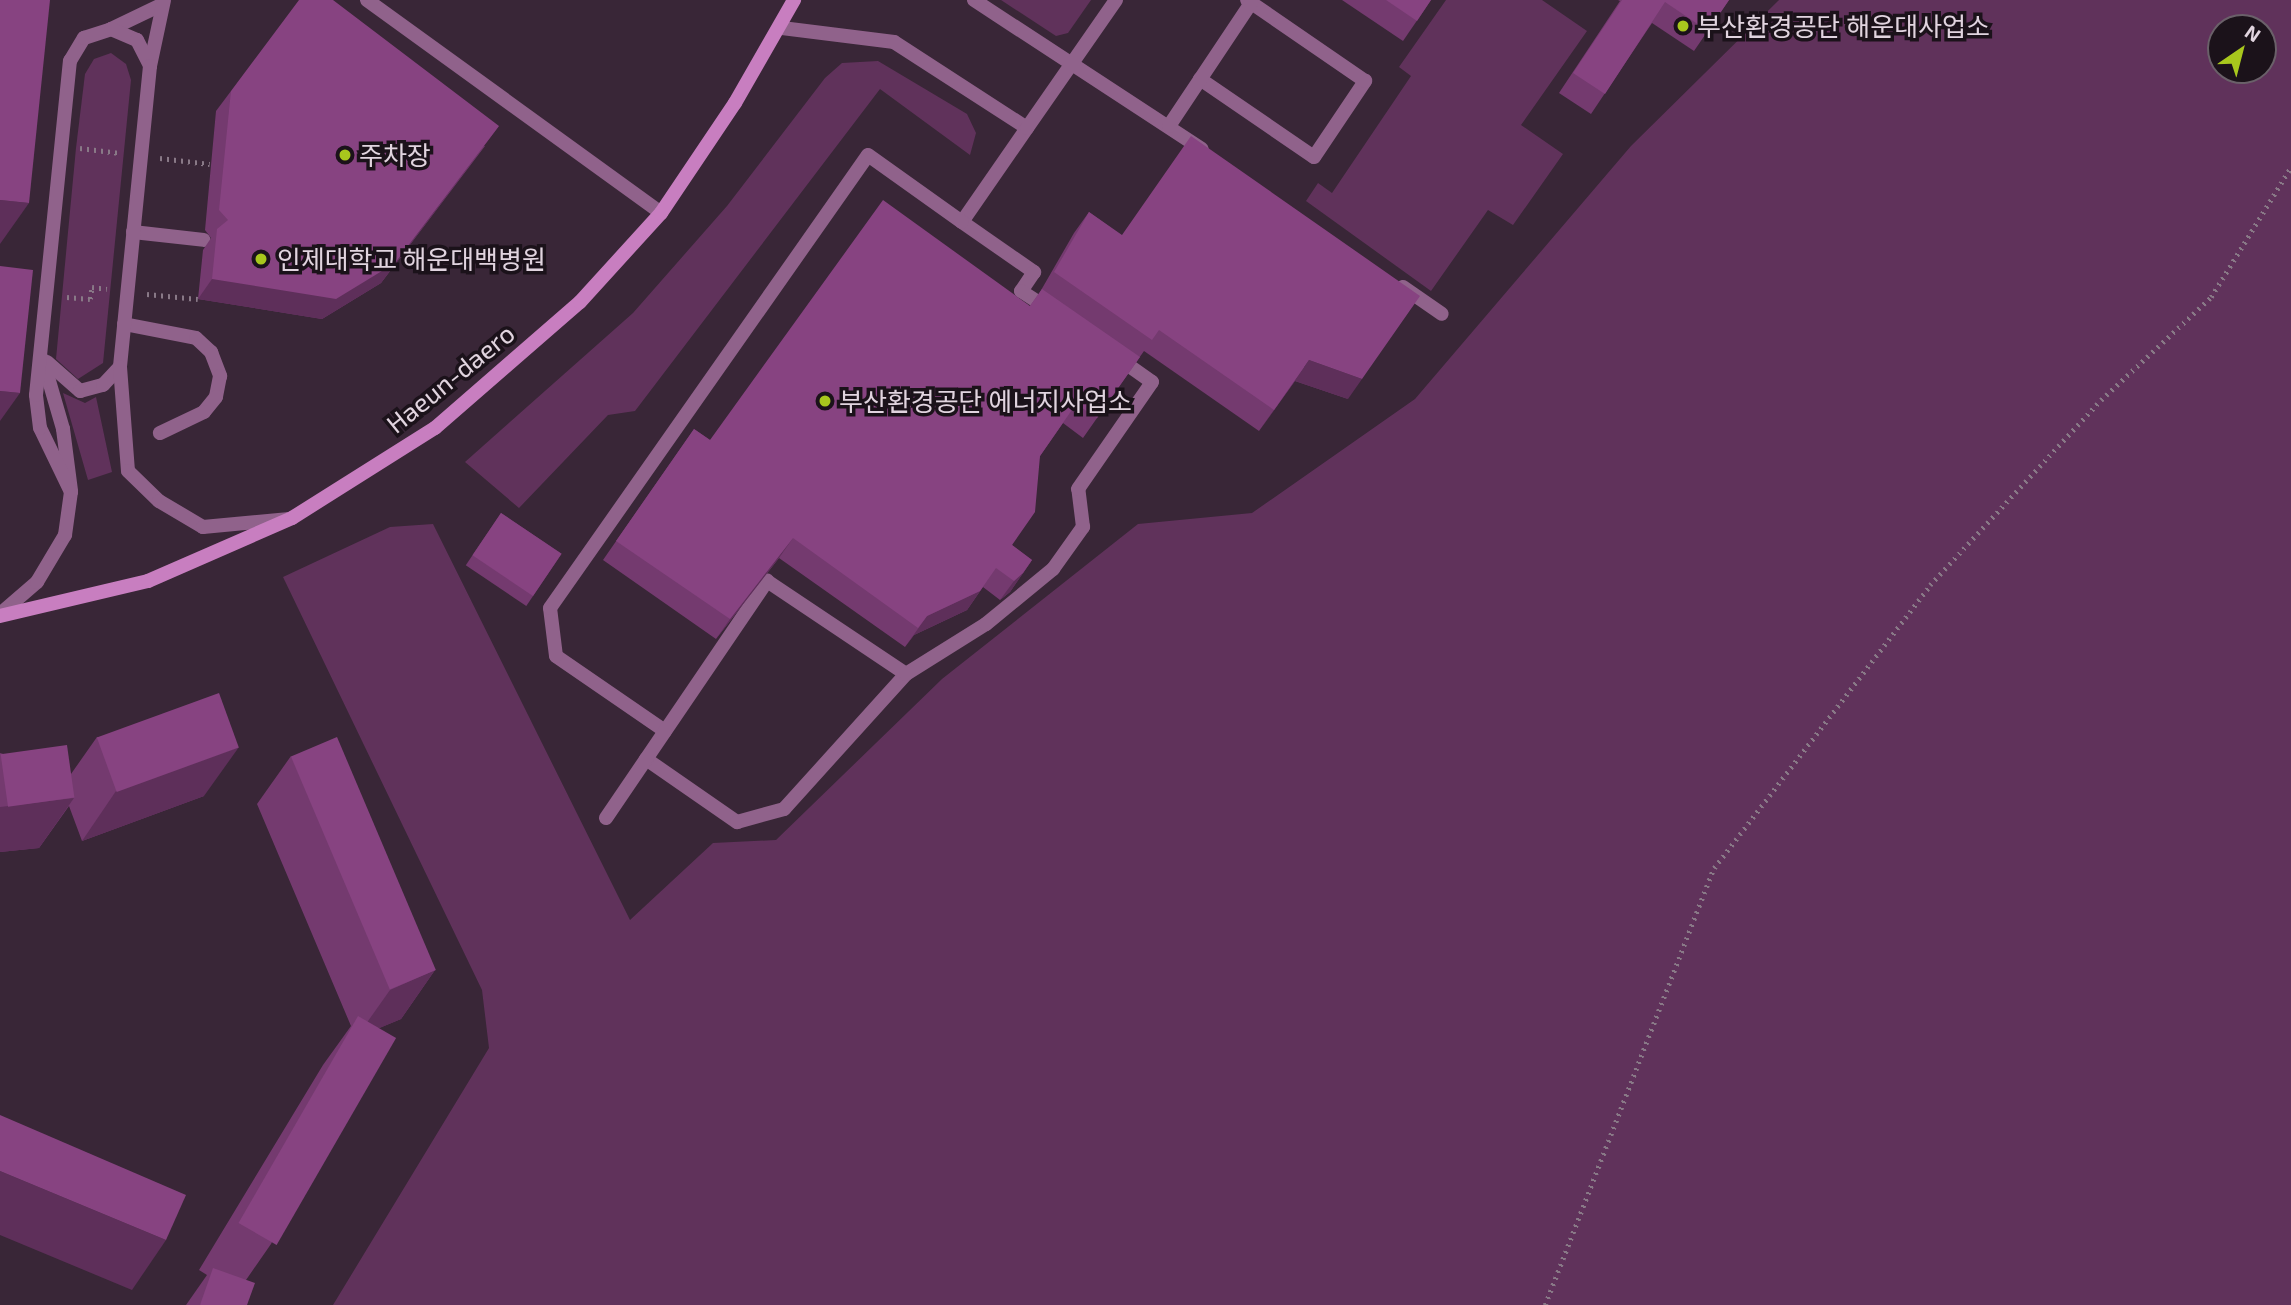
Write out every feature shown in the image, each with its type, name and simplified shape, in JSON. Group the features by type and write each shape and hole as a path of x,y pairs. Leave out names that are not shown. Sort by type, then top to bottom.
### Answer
{"main road":[{"name":"Haeun-daero","path":"0,615 148,581 292,518 435,428 580,302 661,213 782,29 794,0"}],"street":[{"path":"367,0 661,213"},
{"path":"974,0 1214,158"},
{"path":"962,222 1116,0"},
{"path":"1169,126 1249,1 1365,81 1314,157 1200,79"},
{"path":"71,492 40,428 42,356 69,61 84,38 111,29 162,2"},
{"path":"162,2 150,66 120,367 128,471 159,501 203,527 292,518"},
{"path":"111,29 137,40 150,66"},
{"path":"782,29 894,41 1027,128"},
{"path":"665,731 556,656 550,608 868,155 1034,272 1021,291 1065,321"},
{"path":"133,232 204,240"},
{"path":"1385,275 1443,314"},
{"path":"124,324 196,338 211,352 220,376 216,397 204,412 160,433"},
{"path":"646,759 737,822 784,809 906,674 986,624 1053,569 1083,527 1077,489 1152,382 1109,351"},
{"path":"42,356 80,391 103,385 120,367"},
{"path":"0,615 37,582 65,535 71,492 66,440 42,356"},
{"path":"606,818 766,581 906,674"}],"path":[{"path":"61,146 210,164"},
{"path":"1545,1305 1714,868 1930,585 2101,400 2211,298 2291,167"},
{"path":"47,294 90,299 92,287 198,299"}],"shaded area":[{"path":"1001,0 1091,0 1068,33 1056,36"},
{"path":"1446,0 1542,0 1587,31 1521,125 1563,154 1513,225 1488,210 1431,291 1306,201 1318,183 1332,193 1411,76 1399,67"},
{"path":"1779,0 2291,0 2291,1305 333,1305 489,1048 482,990 283,577 390,527 433,524 630,920 713,843 776,840 942,679 1138,524 1252,513 1415,399 1631,146"},
{"path":"111,53 126,64 131,80 103,363 78,379 56,359 76,148 85,74 94,59"},
{"path":"878,61 967,114 976,133 970,155 880,89 635,411 608,415 519,508 465,462 633,313 727,206 825,78 842,63"},
{"path":"63,393 85,403 96,397 112,472 88,480"}],"building":[{"path":"0,0 50,0 29,203 0,200"},
{"name":"주차장","path":"299,0 333,0 499,126 395,263 336,299 212,279 217,229 228,220 219,210 231,91"},
{"path":"1386,0 1431,0 1417,21"},
{"path":"1622,0 1729,0 1708,31 1665,2 1605,94 1573,73"},
{"path":"1191,136 1420,296 1362,379 1309,360 1274,410 1159,330 1152,340 1054,272 1089,212 1122,235"},
{"path":"883,200 1030,306 1042,289 1140,357 1097,418 1076,404 1040,456 1035,512 1012,545 1032,560 1014,581 996,568 980,591 927,616 918,628 793,538 730,619 616,541 694,429 710,440"},
{"path":"0,266 33,270 20,393 0,391"},
{"path":"501,513 562,554 533,596 472,555"},
{"path":"219,693 239,748 117,792 97,737"},
{"path":"337,737 436,970 390,989 291,757"},
{"path":"67,745 74,797 8,807 1,754"},
{"path":"358,1016 396,1038 277,1245 239,1223"},
{"path":"0,1115 186,1195 166,1240 0,1171"},
{"path":"213,1268 255,1283 247,1305 200,1305"}],"place":[{"name":"부산환경공단 해운대사업소","path":"1683,26"},
{"name":"주차장","path":"345,155"},
{"name":"인제대학교 해운대백병원","path":"261,259"},
{"name":"부산환경공단 에너지사업소","path":"825,401"}]}
